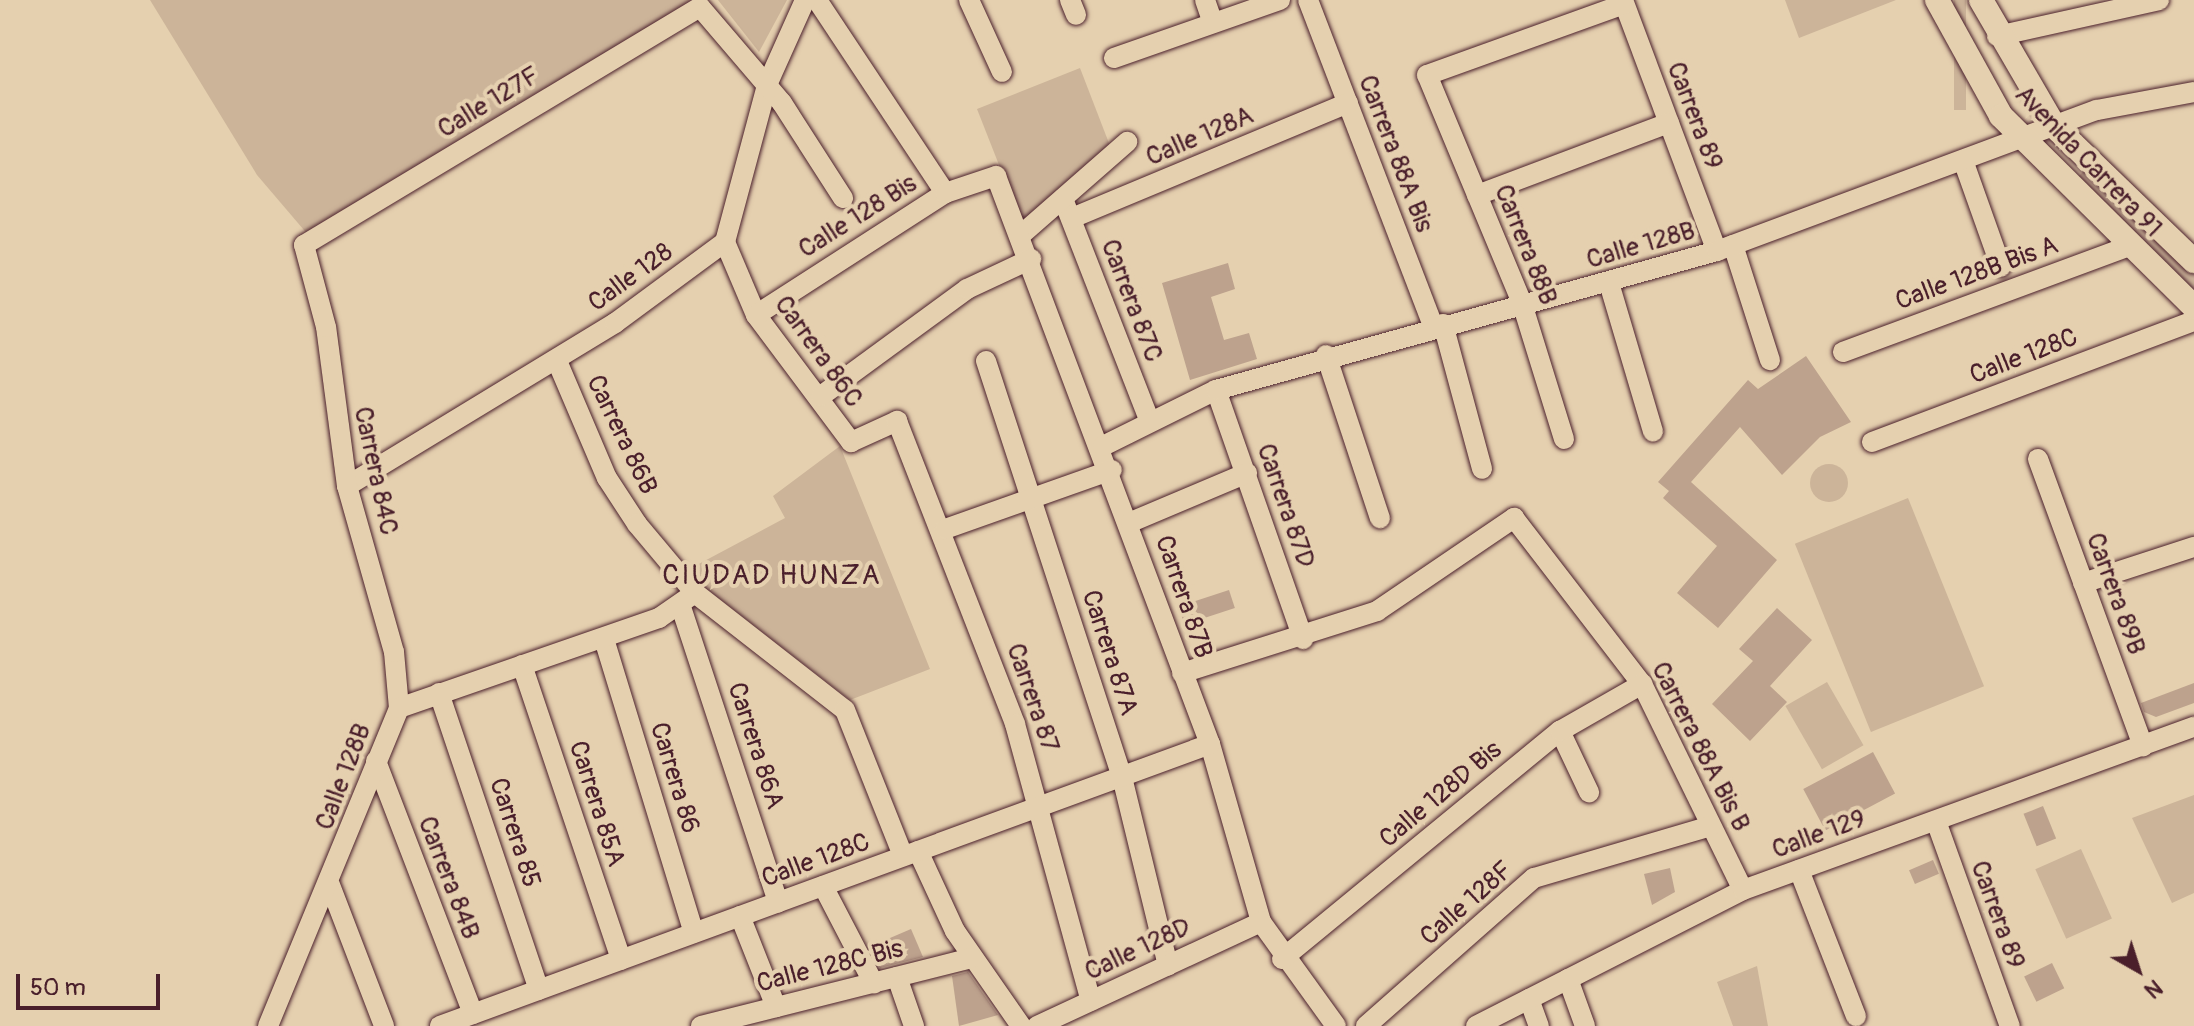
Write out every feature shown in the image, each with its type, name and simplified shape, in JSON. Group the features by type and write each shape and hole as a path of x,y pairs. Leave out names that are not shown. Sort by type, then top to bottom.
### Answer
{"main road":[{"name":"Avenida Carrera 91","path":"1937,0 1975,80 2021,141 2194,307"},
{"name":"Avenida Carrera 91","path":"1981,0 1997,36 2055,127 2184,240 2194,261"}],"street":[{"path":"725,242 767,85 805,0"},
{"path":"817,0 945,193"},
{"path":"969,0 1002,72"},
{"path":"1205,0 1213,23"},
{"path":"1114,58 1280,0"},
{"name":"Carrera 88A Bis","path":"1308,0 1438,325 1482,469"},
{"path":"1997,36 2159,0"},
{"name":"Carrera 88B","path":"1564,439 1522,303 1427,75 1624,2"},
{"name":"Carrera 89","path":"1624,2 1669,123 1725,248 1770,360"},
{"name":"Calle 127F","path":"304,245 702,7 767,85"},
{"name":"Calle 128 Bis","path":"767,85 843,198"},
{"name":"Calle 128B","path":"1103,446 1216,390 1326,355 1609,283 1725,248 1964,163 2110,106 2194,92"},
{"name":"Calle 128A","path":"1072,218 1348,103"},
{"path":"1477,195 1669,123"},
{"name":"Calle 128A","path":"1022,234 1127,142"},
{"path":"1964,163 2001,267"},
{"name":"Calle 128 Bis","path":"756,315 945,193 994,174"},
{"name":"Carrera 87B","path":"994,174 1022,234 1131,522 1182,673 1210,744 1261,922 1282,959 1336,1026"},
{"name":"Carrera 87C","path":"1063,199 1150,422"},
{"name":"Carrera 86C","path":"725,242 756,315 858,442 897,421"},
{"name":"Calle 128","path":"347,486 557,361 725,242"},
{"name":"Carrera 84C","path":"304,245 326,327 347,486 394,652 399,708"},
{"name":"Calle 128B Bis A","path":"1843,352 2129,246"},
{"path":"821,396 967,289 1031,259"},
{"path":"1609,283 1653,432"},
{"name":"Calle 128C","path":"1872,442 2194,321"},
{"path":"1326,355 1380,518"},
{"name":"Carrera 86B","path":"557,361 620,502 688,600 845,710 911,854 972,958 1021,1026"},
{"name":"Carrera 87A","path":"986,361 1122,777 1168,965"},
{"name":"Carrera 87D","path":"1216,390 1303,639"},
{"name":"Carrera 87","path":"897,421 945,529 1041,806 1091,1001"},
{"name":"Carrera 89B","path":"2038,459 2143,746"},
{"path":"945,529 1032,502 1112,470"},
{"path":"1131,522 1247,473"},
{"name":"Carrera 88A Bis B","path":"1303,639 1377,611 1514,518 1642,684 1743,890"},
{"path":"2083,583 2194,547"},
{"name":"Calle 128B","path":"272,1023 399,708 604,639 688,600"},
{"name":"Carrera 86A","path":"688,600 778,902"},
{"name":"Carrera 86","path":"604,639 694,933"},
{"path":"1182,673 1303,639"},
{"name":"Carrera 85A","path":"522,665 621,960"},
{"name":"Calle 128D Bis","path":"1282,959 1560,731 1642,684"},
{"name":"Carrera 85","path":"439,693 539,990"},
{"name":"Calle 129","path":"1476,1026 1743,890 2194,727"},
{"path":"1560,731 1589,792"},
{"name":"Calle 128C","path":"440,1026 1210,744"},
{"name":"Carrera 84B","path":"376,761 473,1014"},
{"name":"Carrera 89","path":"1936,821 2010,1026"},
{"name":"Calle 128F","path":"1366,1026 1534,878 1711,826"},
{"path":"1799,870 1856,1016"},
{"path":"330,885 384,1026"},
{"path":"823,886 874,984"},
{"path":"740,916 776,1007"},
{"name":"Calle 128D","path":"1037,1026 1261,922"},
{"name":"Calle 128C Bis","path":"701,1026 972,958"},
{"path":"897,977 914,1026"},
{"path":"1568,979 1585,1026"},
{"path":"1529,999 1539,1026"}],"shaded area":[{"path":"150,0 703,0 315,243 257,175"},
{"path":"718,0 787,0 759,52"},
{"path":"1785,0 1896,0 1799,38"},
{"path":"1954,0 1966,0 1966,110 1954,110"},
{"path":"1080,68 1112,151 1023,226 977,109"},
{"path":"2083,172 2194,273 2194,292 2074,181"},
{"path":"840,446 930,669 850,700 703,586 695,566 785,518 773,496"},
{"path":"1829,464 1843,469 1848,483 1843,497 1829,502 1815,497 1810,483 1815,469"},
{"path":"1908,498 1984,686 1871,732 1795,544"},
{"path":"1827,682 1864,745 1822,769 1785,706"},
{"path":"2194,795 2194,893 2172,903 2132,818"},
{"path":"2081,849 2112,918 2066,939 2035,869"},
{"path":"1757,966 1768,1026 1733,1026 1717,982"}],"building":[{"path":"1228,263 1235,289 1211,297 1224,340 1249,333 1257,359 1190,380 1162,283"},
{"path":"1806,356 1851,422 1820,437 1782,475 1740,427 1691,482 1777,560 1718,628 1677,593 1717,546 1663,498 1669,491 1658,482 1748,380 1758,389"},
{"path":"1229,590 1235,608 1184,624 1179,606"},
{"path":"1777,608 1812,640 1770,686 1787,702 1750,741 1712,704 1753,661 1739,649"},
{"path":"2194,683 2194,703 2156,717 2144,712 2141,703"},
{"path":"1873,752 1895,793 1825,831 1803,789"},
{"path":"2043,806 2056,838 2037,846 2024,814"},
{"path":"1933,860 1939,874 1915,884 1909,870"},
{"path":"1670,868 1675,892 1652,905 1644,874"},
{"path":"911,929 923,957 880,968 869,947"},
{"path":"2052,963 2064,988 2036,1002 2024,977"},
{"path":"968,972 998,1015 959,1026 952,976"}],"district":[{"name":"CIUDAD HUNZA","path":"772,576"}]}
